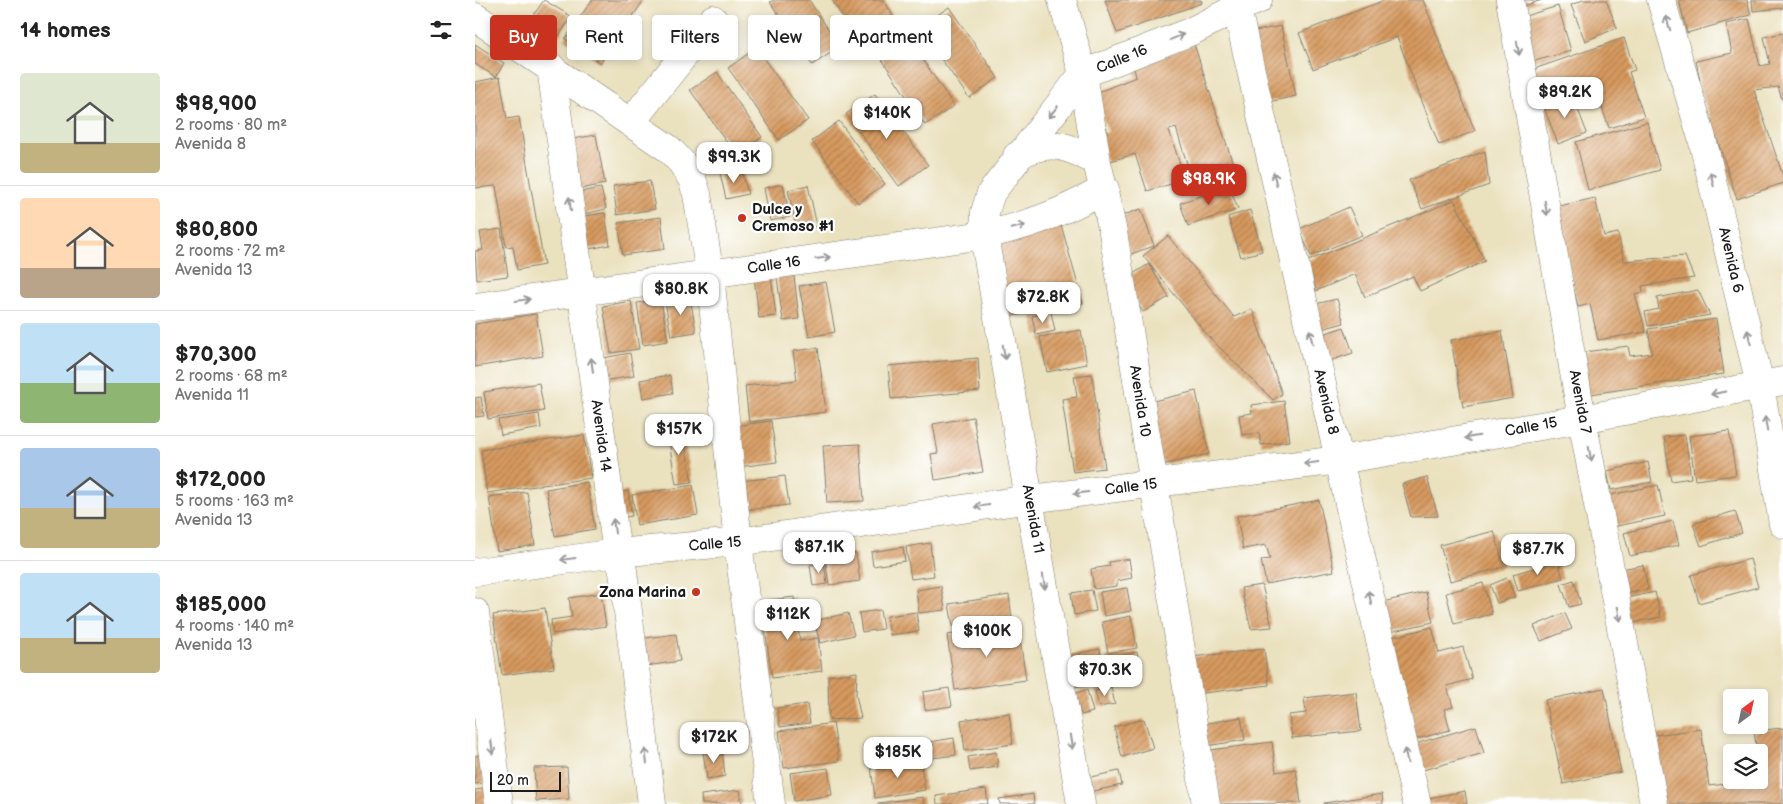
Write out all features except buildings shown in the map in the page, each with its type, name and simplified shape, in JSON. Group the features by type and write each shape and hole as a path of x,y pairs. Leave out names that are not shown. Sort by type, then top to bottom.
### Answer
{"street":[{"name":"Avenida 10","path":"1062,0 1083,74 1097,162 1105,189 1206,804"},
{"name":"Avenida 7","path":"1510,0 1582,419 1654,804"},
{"name":"Avenida 6","path":"1661,0 1771,383 1783,524"},
{"name":"Calle 16","path":"984,235 985,212 991,193 1017,156 1083,74 1192,31 1243,3"},
{"name":"Avenida 8","path":"1243,3 1339,460 1417,804"},
{"path":"475,18 669,149 682,163 692,180 697,194 710,275 738,542 771,804"},
{"path":"631,122 680,60"},
{"name":"Avenida 14","path":"551,68 617,552 623,571 652,804"},
{"path":"1017,156 1032,148 1054,144 1077,151 1097,162"},
{"name":"Calle 16","path":"475,307 984,235 1024,226 1068,209 1105,189"},
{"name":"Avenida 11","path":"984,235 1081,804"},
{"name":"Calle 15","path":"475,572 617,552 738,542 1030,499 1153,485 1339,460 1582,419 1771,383"},
{"path":"475,612 499,804"}],"place":[{"name":"Dulce y Cremoso #1","path":"742,218"},
{"name":"Zona Marina","path":"696,592"}]}
